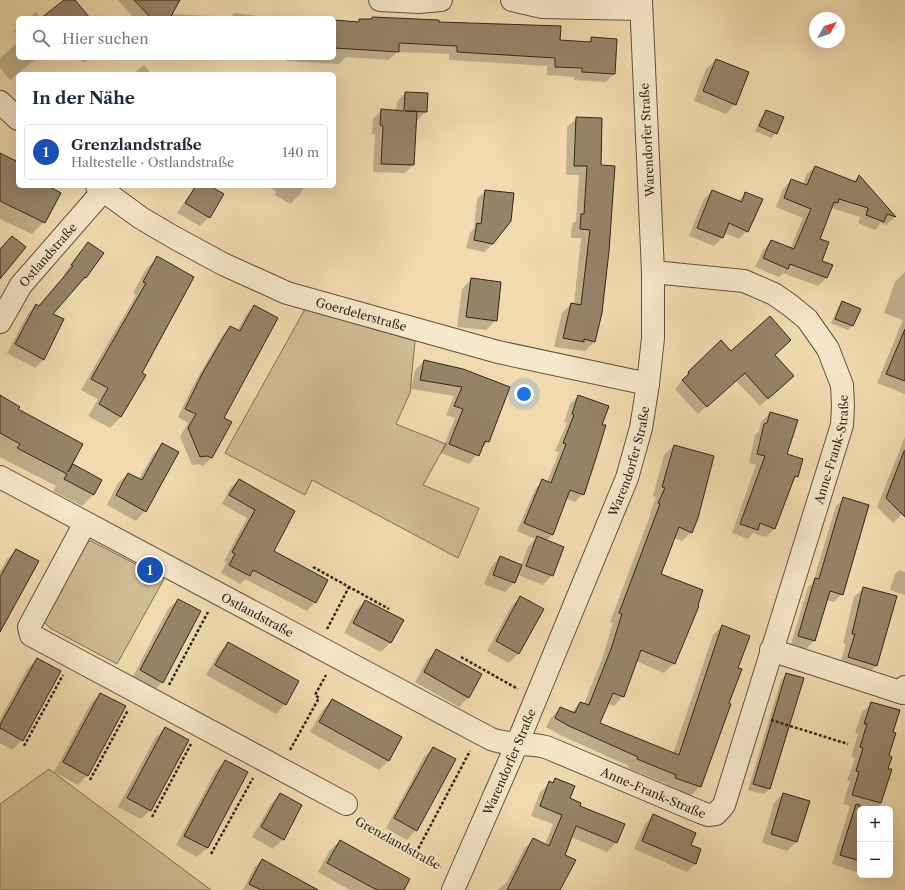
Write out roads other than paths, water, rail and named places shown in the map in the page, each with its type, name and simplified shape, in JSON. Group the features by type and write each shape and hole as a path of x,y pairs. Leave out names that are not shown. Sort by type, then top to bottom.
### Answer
{"street":[{"path":"380,0 419,2 442,0"},
{"path":"512,0 542,8 641,4"},
{"name":"Warendorfer Straße","path":"456,883 536,699 627,478 641,428 653,338 653,272 641,4"},
{"path":"0,102 16,117"},
{"name":"Ostlandstraße","path":"0,322 21,285 100,189"},
{"name":"Goerdelerstraße","path":"100,189 174,238 223,264 288,293 498,352 648,384"},
{"name":"Anne-Frank-Straße","path":"517,744 531,744 546,747 700,812 708,815 716,814 724,805 751,714 842,425 842,384 828,350 807,319 774,294 744,281 653,272"},
{"name":"Ostlandstraße","path":"0,477 480,733 503,744 517,744"},
{"name":"Grenzlandstraße","path":"85,523 29,627 31,635 346,804"},
{"path":"771,650 903,692 905,687"}],"place":[{"name":"Grenzlandstraße","path":"150,570"}]}
